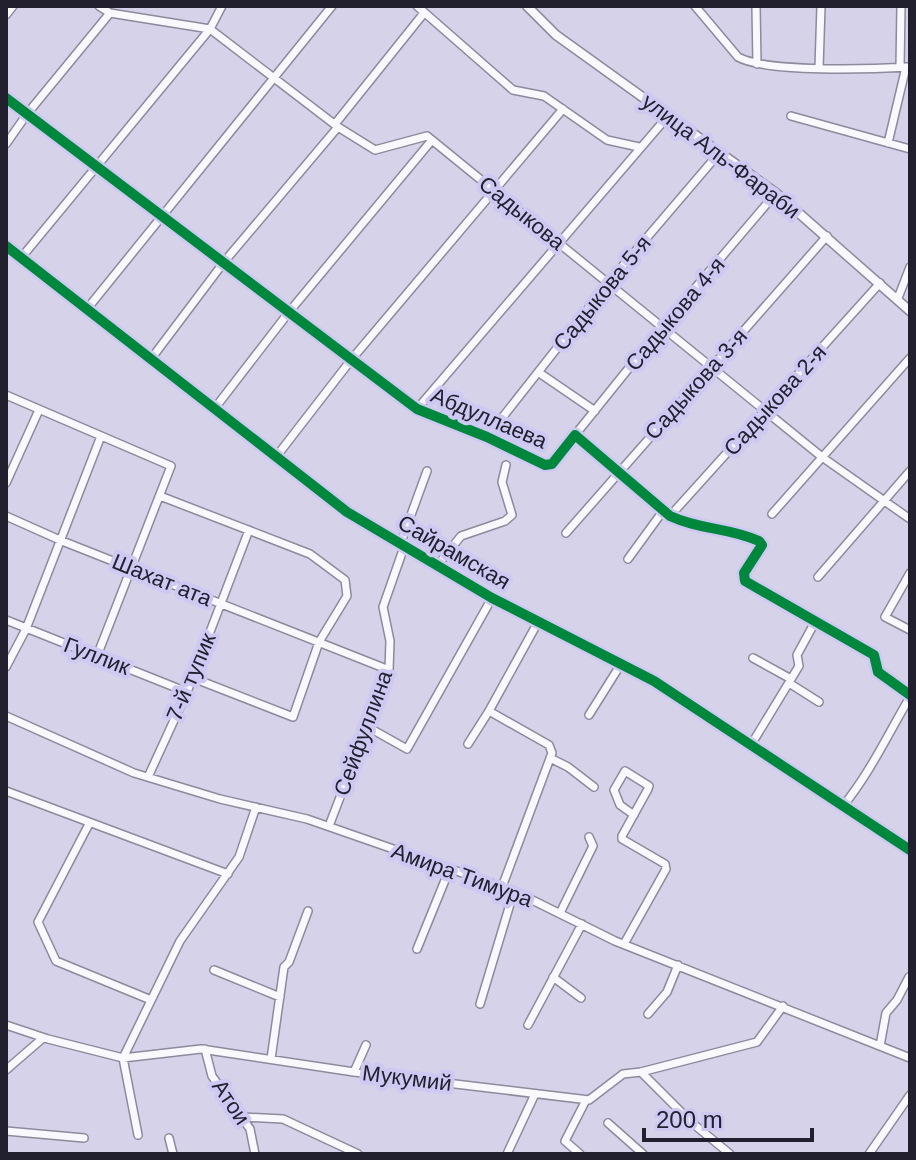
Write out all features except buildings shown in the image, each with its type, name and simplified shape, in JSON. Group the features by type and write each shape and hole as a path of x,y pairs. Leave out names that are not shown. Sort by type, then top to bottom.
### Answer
{"main road":[{"name":"улица Аль-Фараби","path":"527,6 556,35 776,193 910,311"}],"street":[{"path":"6,15 13,6"},
{"path":"99,6 110,13 210,29 375,150 427,136 432,140 289,312 215,408"},
{"path":"21,258 210,29 222,6"},
{"path":"87,309 332,6"},
{"path":"417,6 513,90 544,96 607,140 639,147"},
{"path":"695,6 738,57 757,64 819,68 905,67"},
{"path":"756,6 757,64"},
{"path":"819,68 821,6"},
{"path":"888,143 905,67 901,6"},
{"path":"6,144 110,13"},
{"path":"151,359 224,262 424,13"},
{"name":"Абдуллаева","path":"6,98 417,409 487,437 545,465 552,464 575,435 667,514 687,524 726,529 759,541 762,545 744,573 745,581 874,655 878,672 910,696"},
{"path":"276,457 351,360 563,109"},
{"path":"417,409 668,116"},
{"path":"791,116 910,149"},
{"name":"Садыкова","path":"432,140 822,457 910,519"},
{"name":"Садыкова 5-я","path":"487,437 609,282 720,152"},
{"name":"Садыкова 4-я","path":"575,435 776,193"},
{"name":"Садыкова 3-я","path":"566,533 827,236"},
{"name":"Сайрамская","path":"6,246 347,512 492,598 654,681 910,850"},
{"path":"898,298 910,267"},
{"name":"Садыкова 2-я","path":"628,559 880,283"},
{"path":"772,514 910,358"},
{"path":"538,372 595,411"},
{"path":"6,395 171,466 97,656"},
{"path":"6,483 39,410"},
{"path":"6,667 26,629 101,436"},
{"path":"437,566 461,536 505,521 512,515 502,482 506,465"},
{"name":"Сейфуллина","path":"329,826 389,670 390,641 383,607 427,471"},
{"path":"818,577 910,471"},
{"path":"160,496 310,554 345,580 347,596 319,642 293,717 193,678"},
{"name":"Шахат ата","path":"6,516 389,670"},
{"name":"7-й тупик","path":"148,777 193,678 249,530"},
{"path":"910,573 885,617 910,630"},
{"path":"366,726 407,749 492,598"},
{"name":"Гуллик","path":"6,620 187,692"},
{"path":"468,744 538,622"},
{"path":"751,745 799,666 797,655 815,622"},
{"path":"753,658 819,702"},
{"path":"589,715 621,664"},
{"path":"843,806 865,779 910,696"},
{"path":"489,711 552,748 502,887"},
{"name":"Амира Тимура","path":"6,716 148,777 329,826 514,891 624,944 910,1058"},
{"path":"550,758 594,787"},
{"path":"624,944 666,869 665,864 623,841 622,836 634,815 649,786 625,771 614,790 620,805 634,815"},
{"path":"6,791 228,874"},
{"path":"138,1135 123,1058 180,941 239,857 256,807"},
{"path":"89,824 38,922 56,961 151,1000"},
{"path":"560,913 593,846 589,837"},
{"path":"417,949 450,868"},
{"path":"480,1004 514,891"},
{"path":"271,1059 284,967 289,962 308,911"},
{"path":"528,1025 582,924"},
{"path":"648,1014 667,992 678,965"},
{"path":"214,970 280,997"},
{"path":"553,977 581,998"},
{"path":"880,1046 886,1013 909,977"},
{"path":"580,1154 565,1141 586,1100 623,1074 757,1042 783,1006"},
{"name":"Мукумий","path":"6,1025 43,1038 123,1058 205,1049 354,1072 586,1100"},
{"path":"6,1070 43,1038"},
{"path":"354,1072 366,1045"},
{"name":"Атои","path":"205,1049 212,1076 250,1129 255,1154"},
{"path":"641,1072 691,1122 730,1154"},
{"path":"507,1154 535,1094"},
{"path":"869,1154 910,1095"},
{"path":"242,1117 283,1119 358,1154"},
{"path":"608,1123 643,1154"},
{"path":"6,1131 84,1138"},
{"path":"169,1138 173,1154"}],"cycle path":[{"path":"6,98 417,409 487,437 545,465 552,464 575,435 670,516 759,541 762,545 744,573 745,581 874,655 878,672 910,695"},
{"path":"6,246 347,512 492,598 654,681 910,850"}]}
